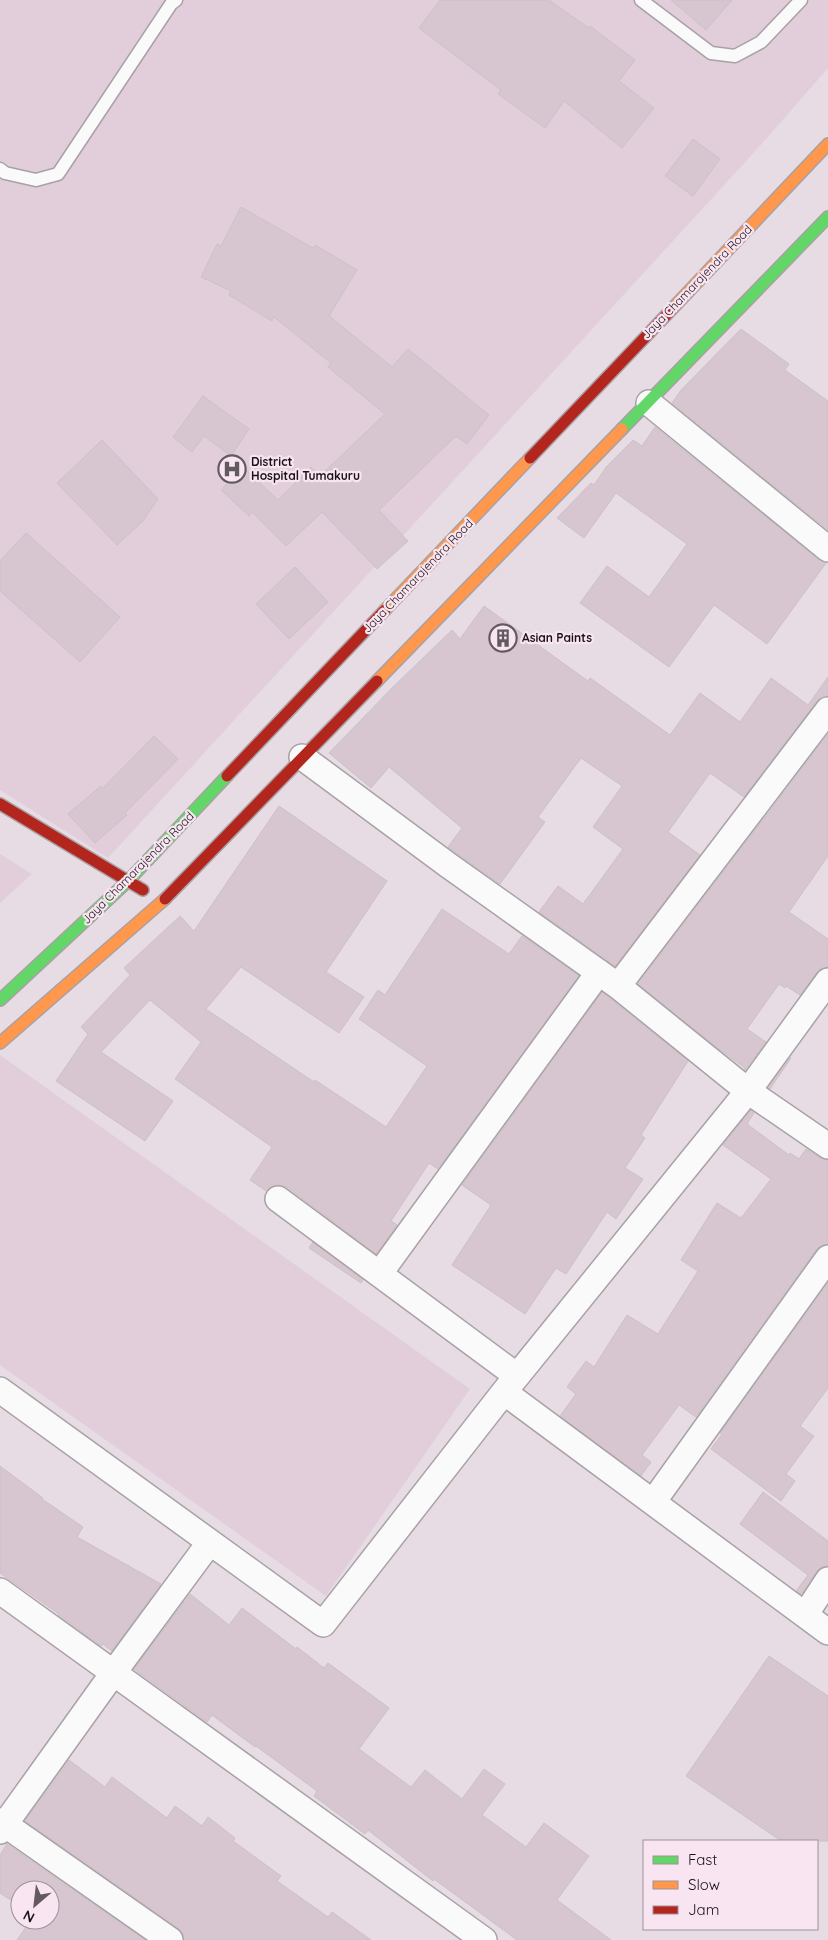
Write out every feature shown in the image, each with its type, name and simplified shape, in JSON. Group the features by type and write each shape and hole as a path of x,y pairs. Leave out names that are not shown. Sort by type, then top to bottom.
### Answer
{"main road":[{"name":"Jaya Chamarajendra Road","path":"0,1000 128,881 828,144"},
{"path":"0,1043 162,902 828,217"},
{"path":"0,804 162,902"}],"street":[{"path":"649,402 828,549"},
{"path":"380,1273 609,979 828,710"},
{"path":"302,757 448,865 609,979 748,1091 828,1146"},
{"path":"0,1390 323,1624 511,1384 748,1091 828,981"},
{"path":"278,1198 380,1273 653,1502 828,1632"},
{"path":"653,1502 828,1258"},
{"path":"170,1940 2,1825 210,1542"},
{"path":"805,1615 828,1580"},
{"path":"0,1591 484,1940"}],"lane":[{"path":"0,169 5,173 36,180 58,174 176,0"},
{"path":"641,0 710,53 735,56 761,42 801,0"}],"shaded area":[{"name":"District Hospital Tumakuru","path":"0,0 828,0 828,68 758,148 108,858 0,790"},
{"path":"0,854 32,874 0,903"},
{"path":"0,1055 470,1389 326,1596 0,1365"}],"building":[{"path":"440,0 549,0 589,28 590,26 635,60 619,81 654,108 622,148 564,101 545,128 498,94 501,90 419,28"},
{"path":"671,0 732,0 706,30"},
{"path":"693,139 720,159 693,196 665,176"},
{"path":"241,207 313,248 315,245 357,270 329,316 392,367 408,349 489,415 467,444 456,436 379,510 408,541 377,569 322,512 286,546 252,512 249,516 221,490 243,467 278,500 311,467 320,476 385,414 328,367 331,363 274,317 272,321 229,295 231,291 201,277 217,244 221,246"},
{"path":"741,329 789,364 785,370 828,401 828,530 672,403 682,389"},
{"path":"203,396 249,429 231,456 204,436 192,452 173,437"},
{"path":"655,427 819,560 826,563 767,644 714,605 669,667 580,603 607,566 649,597 687,544 616,493 584,538 557,518 591,483 594,485 607,466 633,440 642,446"},
{"path":"102,440 158,499 143,521 117,545 57,483"},
{"path":"26,533 120,617 80,662 0,591 0,561"},
{"path":"295,567 328,602 289,639 256,604"},
{"path":"484,606 588,681 590,678 670,735 700,693 740,722 771,678 808,705 828,677 828,696 822,697 817,701 744,797 710,773 668,832 700,855 615,966 539,912 558,886 583,904 623,849 593,827 622,786 581,758 538,817 545,822 500,884 448,847 462,828 389,767 371,788 329,753 452,630 460,639"},
{"path":"828,734 828,856 789,912 828,939 828,967 822,968 817,972 800,995 779,984 747,1029 766,1042 745,1070 745,1068 638,984"},
{"path":"154,736 178,759 125,813 127,815 95,843 68,814 101,786 103,788"},
{"path":"279,806 387,881 326,972 364,997 339,1033 241,967 206,1009 314,1082 315,1080 386,1127 427,1066 359,1019 378,990 385,995 442,909 509,954 522,936 579,976 438,1169 429,1163 391,1221 397,1225 376,1254 287,1187 273,1186 266,1191 250,1180 272,1147 175,1079 201,1042 150,1000 101,1052 173,1101 145,1141 56,1081 88,1034 81,1027 130,975 124,968 180,916 194,931"},
{"path":"602,992 688,1061 641,1135 645,1138 625,1168 643,1179 616,1219 607,1212 566,1274 556,1268 525,1314 452,1265 491,1205 462,1185"},
{"path":"790,1058 770,1089 768,1088"},
{"path":"751,1110 754,1113 747,1124 789,1155 790,1153 799,1159 806,1149 820,1158 828,1160 828,1244 822,1245 816,1250 696,1417 679,1405 642,1455 651,1462 641,1476 560,1416 576,1394 567,1387 586,1361 594,1367 627,1315 658,1334 698,1271 681,1260 717,1203 741,1218 771,1179 723,1145"},
{"path":"313,1242 363,1280 361,1283 309,1248"},
{"path":"828,1283 828,1388 800,1426 814,1436 786,1474 795,1481 781,1501 711,1449 722,1434 720,1433"},
{"path":"0,1466 42,1499 83,1527 77,1537 161,1584 112,1651 103,1644 101,1646 0,1573"},
{"path":"763,1492 828,1541 828,1566 821,1567 816,1572 801,1594 796,1591 808,1575 740,1524"},
{"path":"190,1594 229,1625 242,1608 296,1649 297,1647 324,1668 328,1663 389,1708 359,1749 411,1787 425,1770 462,1799 484,1769 505,1784 482,1815 526,1847 544,1823 589,1856 557,1900 611,1940 517,1940 434,1879 433,1881 368,1830 365,1834 314,1796 317,1791 256,1746 212,1715 207,1722 134,1669"},
{"path":"769,1656 828,1696 828,1841 780,1840 686,1776"},
{"path":"69,1760 105,1787 112,1777 167,1818 175,1806 202,1826 208,1817 235,1838 233,1841 281,1876 277,1881 328,1917 332,1912 371,1940 184,1940 183,1934 178,1928 25,1821"},
{"path":"7,1844 59,1880 10,1880 10,1900 0,1893 0,1855"},
{"path":"60,1881 145,1940 17,1940 24,1930 60,1930"}],"traffic: fast":[{"path":"622,429 828,217"},
{"path":"0,1000 128,881 227,776"}],"traffic: slow":[{"path":"672,309 828,144"},
{"path":"377,681 622,429"},
{"path":"385,610 530,458"},
{"path":"0,1043 165,899"}],"traffic: jam":[{"path":"530,458 672,309"},
{"path":"227,776 385,610"},
{"path":"165,899 377,681"},
{"path":"0,804 143,890"}],"place":[{"name":"District Hospital Tumakuru","path":"232,469"},
{"name":"Asian Paints","path":"503,638"}]}
